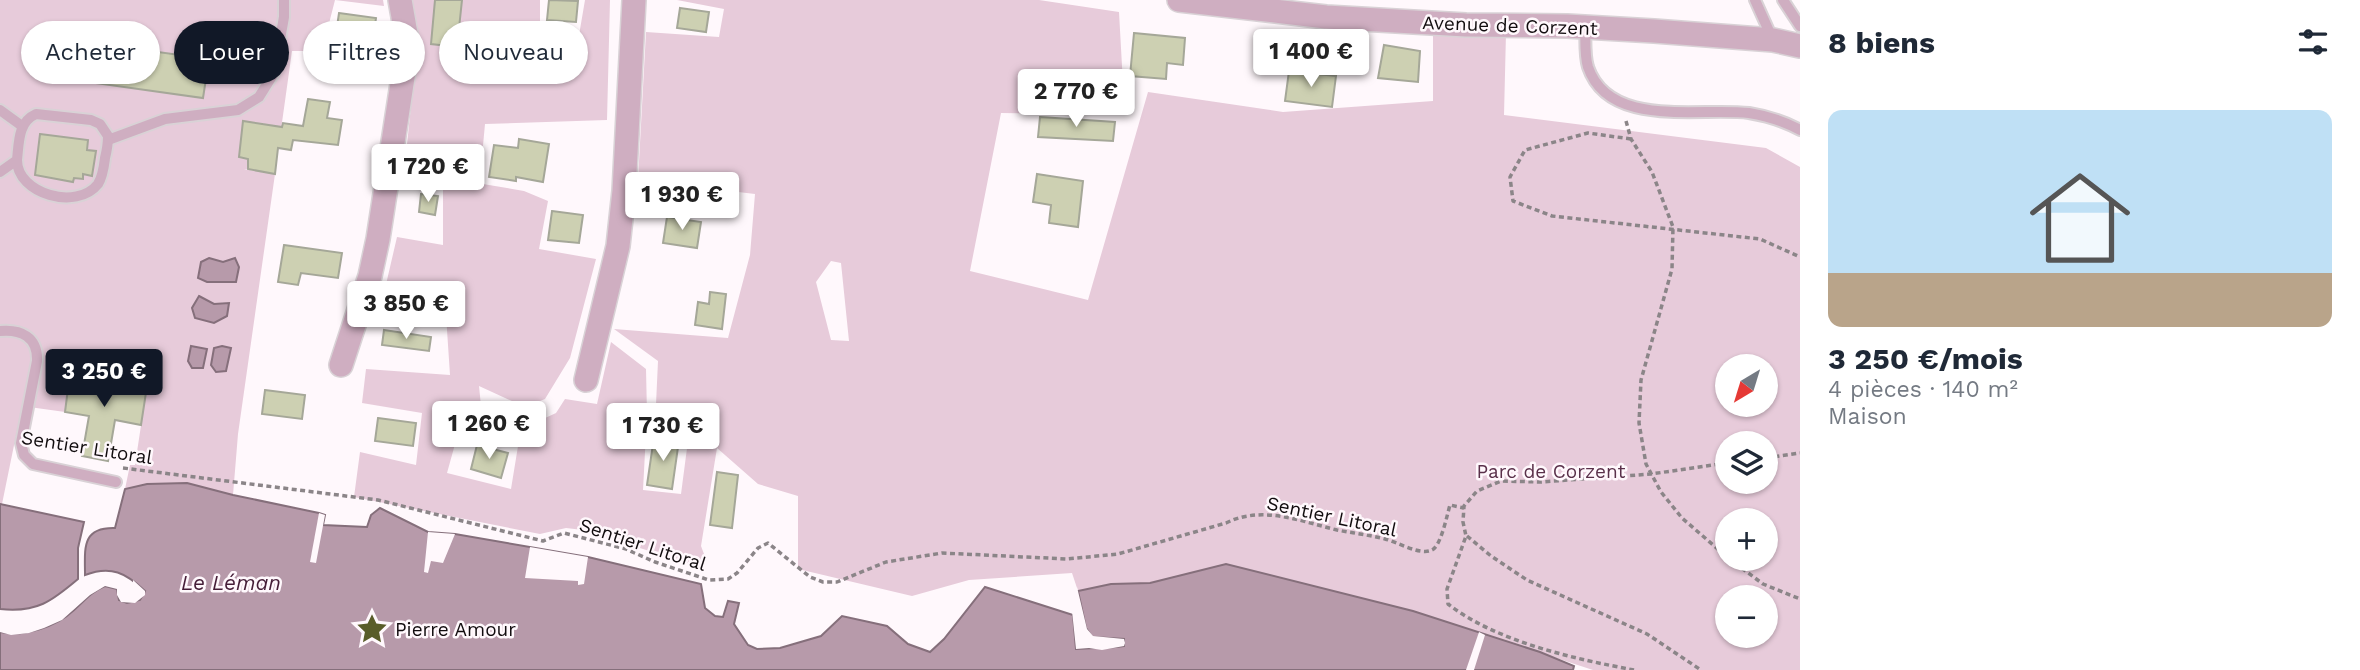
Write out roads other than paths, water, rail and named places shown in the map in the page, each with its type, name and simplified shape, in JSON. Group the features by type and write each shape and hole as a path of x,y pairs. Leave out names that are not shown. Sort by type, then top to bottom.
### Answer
{"street":[{"path":"341,365 370,276 378,239 408,45 400,0"},
{"path":"586,380 618,246 624,191 634,0"},
{"name":"Avenue de Corzent","path":"1179,0 1326,17 1421,23 1585,22 1773,40 1800,46"}],"lane":[{"path":"108,140 165,119 229,112 253,102 264,91 274,73 284,17 284,0"},
{"path":"1746,0 1757,5 1773,40"},
{"path":"1783,0 1800,26"},
{"path":"1585,22 1586,51 1592,74 1605,91 1623,104 1656,111 1754,114 1800,130"},
{"path":"0,110 22,126"},
{"path":"40,113 91,120 103,127 108,140 103,172 98,183 88,192 76,196 60,196 30,186 17,170 16,160 22,126 28,118 40,113"},
{"path":"0,172 16,160"},
{"path":"0,331 22,332 32,340 36,350 37,360 21,443 24,455 38,466 116,482"}],"water":[{"path":"209,258 223,262 235,258 239,267 236,282 207,282 198,278 201,262"},
{"path":"199,296 214,304 229,303 227,316 214,323 195,318 192,308"},
{"path":"191,346 207,349 203,368 192,368 188,361"},
{"path":"214,348 231,348 226,371 216,372 211,365"},
{"name":"Le Léman","path":"187,483 319,513 325,515 323,525 367,527 371,515 380,508 428,532 455,534 588,557 701,584 705,608 715,616 723,617 728,601 739,603 734,624 748,645 757,649 780,648 821,636 842,616 887,626 908,644 930,652 944,639 985,587 1073,615 1076,649 1124,646 1124,639 1092,637 1086,628 1078,591 1111,584 1150,583 1226,564 1413,611 1540,652 1574,666 1573,670 0,670 0,632 29,632 49,626 67,616 92,593 105,586 117,589 119,600 127,603 140,600 145,591 125,575 103,571 85,575 87,541 96,531 115,528 125,489 147,484"},
{"path":"0,504 84,522 78,548 78,579 43,604 24,609 0,609"}],"place":[{"name":"Pierre Amour","path":"372,629"}],"park label":[{"name":"Parc de Corzent","path":"1551,471"}]}
